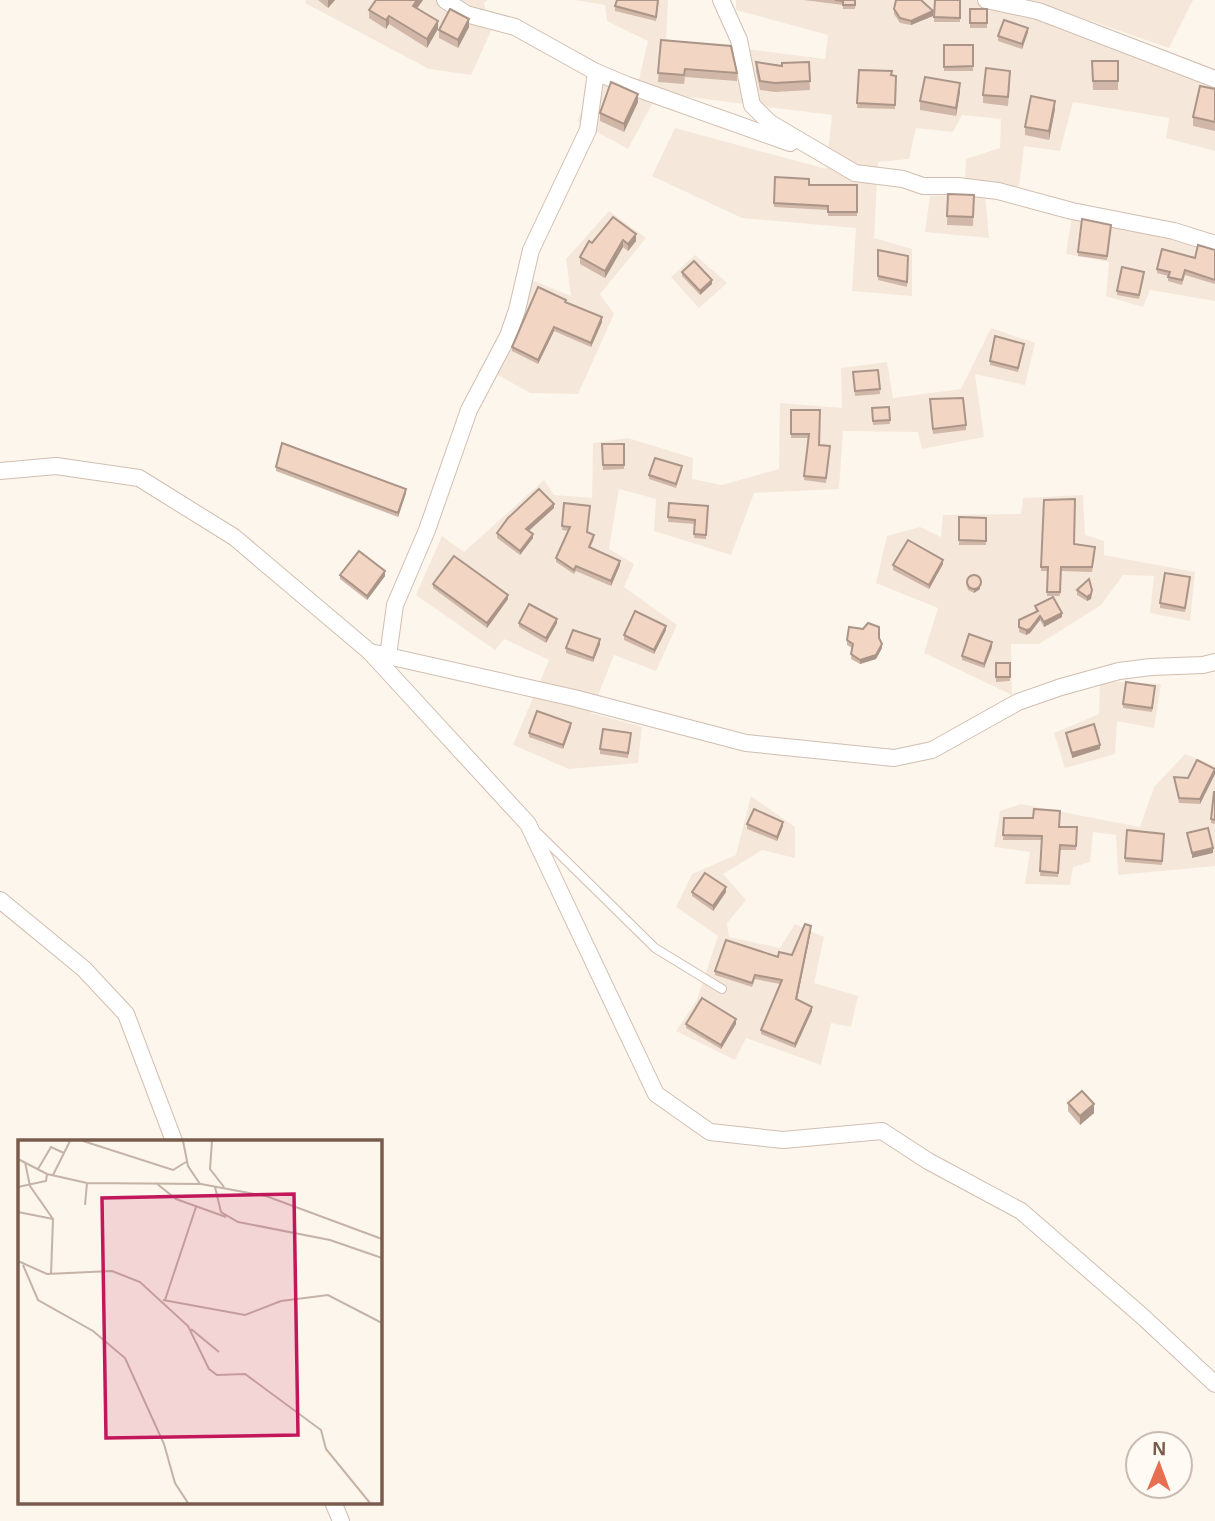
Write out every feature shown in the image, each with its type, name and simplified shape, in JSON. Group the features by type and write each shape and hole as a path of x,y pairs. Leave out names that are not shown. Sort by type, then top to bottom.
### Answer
{"street":[{"path":"445,0 466,14 515,27 596,72 822,155"},
{"path":"721,0 739,40 752,105 770,123 855,173 903,179 923,186 958,186 998,191 1072,211 1174,231 1215,244"},
{"path":"986,0 1038,11 1215,79"},
{"path":"388,656 395,605 427,530 469,410 508,336 531,250 588,130 596,72"},
{"path":"0,471 56,466 139,478 234,537 370,652 528,824 656,1094 710,1132 783,1140 883,1131 928,1161 1021,1210 1215,1384"},
{"path":"370,652 574,698 746,743 894,758 932,750 1018,702 1061,687 1119,671 1215,662"},
{"path":"0,900 84,969 126,1014 174,1140"},
{"path":"334,1504 341,1521"}],"lane":[{"path":"528,824 654,948 722,989"}],"shaded area":[{"path":"306,0 488,0 484,3 491,31 471,75 429,69 305,3"},
{"path":"575,0 668,0 666,39 825,59 828,35 736,10 736,0 975,0 1151,61 1215,90 1215,151 1166,138 1169,118 1073,102 1060,151 1024,146 1019,186 985,194 989,238 925,232 930,196 964,195 966,159 1000,148 1001,119 962,115 953,132 916,128 909,159 878,162 874,238 912,249 912,296 852,291 856,228 742,218 652,176 675,128 826,169 832,115 658,93 628,149 577,121 596,81 639,79 648,41 607,21 605,5"},
{"path":"1031,0 1193,0 1169,48"},
{"path":"609,211 646,238 600,294 614,314 578,394 530,393 496,374 532,280 571,296 566,259"},
{"path":"1072,216 1215,248 1215,301 1150,290 1143,307 1106,296 1109,262 1066,254"},
{"path":"695,255 727,283 699,308 671,277"},
{"path":"991,328 1035,343 1025,385 975,374 984,437 922,449 918,432 843,431 839,489 754,493 731,555 654,531 656,499 619,489 609,549 634,564 624,587 677,625 656,671 614,655 591,713 642,727 638,763 569,769 513,745 549,660 504,639 495,650 416,595 442,536 464,552 544,480 554,495 592,498 593,443 628,438 693,458 692,479 722,485 779,469 780,403 842,408 841,368 887,362 893,398 961,389"},
{"path":"1083,495 1085,535 1104,541 1104,555 1195,572 1190,621 1150,613 1154,576 1123,575 1101,605 1039,644 1011,644 1012,695 924,653 938,608 876,583 887,536 920,527 941,537 943,515 1021,514 1023,498"},
{"path":"1100,681 1161,684 1154,728 1117,721 1115,754 1065,768 1054,733 1099,714"},
{"path":"1185,754 1215,766 1215,866 1118,875 1116,835 1093,832 1090,862 1073,867 1070,885 1025,884 1030,852 994,847 1000,811 1021,804 1140,827 1154,787"},
{"path":"751,796 795,827 795,858 762,850 723,874 746,900 727,923 729,937 780,948 795,924 824,937 814,983 858,996 851,1027 831,1023 821,1065 746,1038 735,1060 676,1031 697,1000 718,936 676,907 692,874 736,855"}],"building":[{"path":"376,0 417,0 413,6 438,21 427,39 389,16 386,20 369,10"},
{"path":"617,0 658,0 656,17 615,6"},
{"path":"835,0 855,0 855,5 843,5 843,1"},
{"path":"896,0 921,0 933,11 911,21 900,18 894,9"},
{"path":"935,0 960,0 960,18 934,17"},
{"path":"450,9 469,19 458,40 439,30"},
{"path":"970,9 987,9 987,23 970,23"},
{"path":"1004,20 1028,28 1022,44 998,36"},
{"path":"661,40 731,46 737,73 685,69 684,75 658,73"},
{"path":"944,45 973,45 973,66 944,67"},
{"path":"1092,61 1118,61 1118,81 1093,81"},
{"path":"756,62 782,66 782,63 809,62 810,81 760,81"},
{"path":"986,68 1010,71 1008,97 983,95"},
{"path":"859,70 892,71 891,75 896,76 895,105 857,103"},
{"path":"925,77 960,83 956,108 920,101"},
{"path":"611,82 638,94 624,124 600,113"},
{"path":"1200,86 1215,89 1215,122 1193,117"},
{"path":"1031,96 1055,101 1049,131 1025,127"},
{"path":"775,177 809,179 809,185 857,185 857,212 828,212 828,206 774,203"},
{"path":"948,194 974,195 973,217 947,216"},
{"path":"613,217 636,234 628,244 623,240 605,271 580,257 589,241 592,243"},
{"path":"1082,219 1111,225 1107,256 1078,252"},
{"path":"1198,245 1215,250 1215,280 1185,270 1182,280 1168,277 1170,272 1157,269 1162,249 1195,258"},
{"path":"878,250 908,256 907,282 878,276"},
{"path":"694,261 712,280 700,291 682,272"},
{"path":"1122,267 1144,272 1139,295 1117,291"},
{"path":"538,287 566,300 565,302 602,317 591,343 554,327 538,360 512,347"},
{"path":"995,336 1024,344 1018,368 990,361"},
{"path":"878,370 880,389 855,391 853,372"},
{"path":"963,398 966,425 933,429 930,399"},
{"path":"889,407 890,420 873,421 872,408"},
{"path":"791,410 820,410 819,445 830,446 826,478 804,476 809,434 791,434"},
{"path":"282,443 406,489 398,513 276,467"},
{"path":"602,444 624,444 624,465 603,465"},
{"path":"655,458 682,466 676,484 649,475"},
{"path":"539,489 554,504 526,529 533,534 520,551 497,533 508,518"},
{"path":"1075,499 1074,544 1095,547 1092,567 1061,567 1060,592 1047,592 1048,567 1041,567 1044,500"},
{"path":"564,503 590,506 587,532 594,535 589,547 620,561 611,581 576,566 574,570 556,558 570,527 562,526"},
{"path":"669,503 708,506 706,535 694,534 695,520 668,517"},
{"path":"959,517 986,518 986,541 959,540"},
{"path":"908,540 943,560 929,585 893,565"},
{"path":"359,551 385,571 367,596 340,575"},
{"path":"454,556 508,595 487,623 433,584"},
{"path":"1165,573 1190,577 1185,608 1160,603"},
{"path":"974,575 979,577 979,587 974,589 969,587 967,582 969,577"},
{"path":"1089,579 1092,590 1087,597 1077,590"},
{"path":"1053,597 1062,613 1044,622 1040,616 1030,629 1019,627 1019,620 1038,611 1035,606"},
{"path":"529,604 557,619 546,638 519,623"},
{"path":"635,611 666,626 654,650 624,635"},
{"path":"868,623 879,627 882,644 876,655 860,660 851,654 853,644 847,640 849,627 863,629"},
{"path":"573,630 600,639 593,658 566,648"},
{"path":"969,634 992,642 984,664 962,656"},
{"path":"996,663 1010,663 1010,677 996,677"},
{"path":"1126,682 1155,686 1152,708 1123,704"},
{"path":"537,711 571,723 563,745 529,733"},
{"path":"1094,724 1100,745 1072,753 1066,733"},
{"path":"603,729 631,733 628,753 600,749"},
{"path":"1197,760 1215,769 1200,799 1179,798 1174,777 1188,778"},
{"path":"1215,792 1215,820 1211,819"},
{"path":"754,809 783,822 777,837 747,824"},
{"path":"1034,809 1060,811 1059,827 1077,827 1076,846 1060,845 1058,873 1040,871 1042,836 1003,835 1004,818 1033,818"},
{"path":"1208,828 1213,848 1192,853 1187,833"},
{"path":"1127,830 1164,834 1162,861 1125,858"},
{"path":"705,873 726,887 713,906 692,892"},
{"path":"805,924 811,926 796,999 812,1007 795,1044 761,1030 782,980 755,975 752,983 715,971 726,940 778,957 779,952 792,955"},
{"path":"702,998 736,1019 721,1045 686,1024"},
{"path":"1082,1091 1094,1104 1080,1116 1068,1103"}]}
